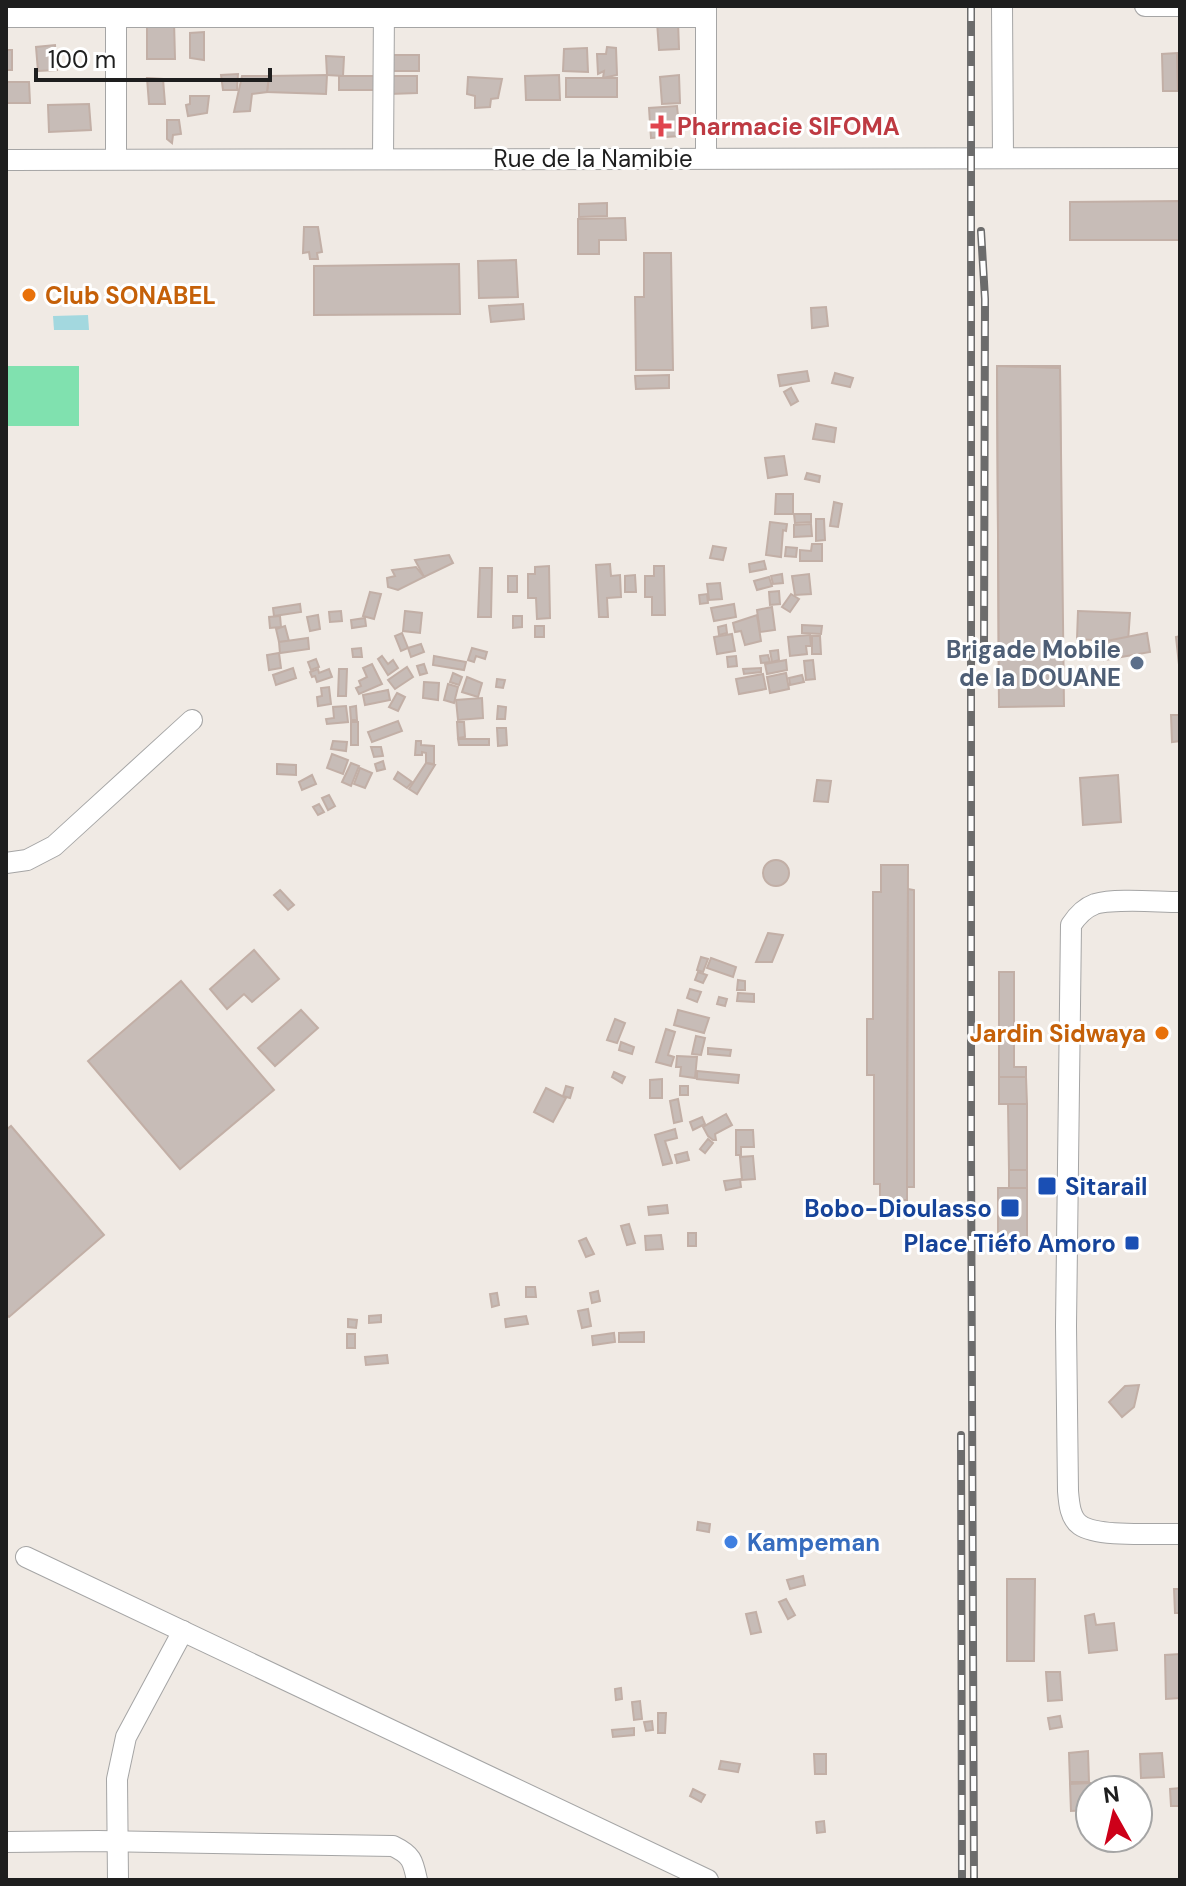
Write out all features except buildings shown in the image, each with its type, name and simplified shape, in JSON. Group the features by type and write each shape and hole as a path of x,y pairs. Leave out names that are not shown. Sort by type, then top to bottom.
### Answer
{"street":[{"path":"1002,6 1003,158"},
{"path":"1145,6 1180,6"},
{"path":"116,11 116,159"},
{"path":"6,17 116,11 706,11 706,158"},
{"path":"383,159 384,11"},
{"name":"Rue de la Namibie","path":"6,160 1180,158"},
{"path":"6,863 27,860 54,846 192,720"},
{"path":"1180,902 1095,904 1080,912 1071,925 1066,1326 1070,1510 1078,1524 1097,1532 1180,1534"},
{"path":"26,1557 708,1880"},
{"path":"118,1880 117,1779 126,1737 183,1631"},
{"path":"6,1842 393,1846 405,1851 412,1860 417,1880"}],"green space":[{"path":"6,366 79,366 79,426 6,426"}],"water":[{"path":"88,315 89,330 54,330 53,316"}],"railway":[{"path":"971,6 974,1880"},
{"path":"981,231 985,299 984,648"},
{"path":"961,1435 962,1880"}],"place":[{"name":"Pharmacie SIFOMA","path":"661,126"},
{"name":"Club SONABEL","path":"29,295"},
{"name":"Brigade Mobile de la DOUANE","path":"1137,663"},
{"name":"Jardin Sidwaya","path":"1162,1033"},
{"name":"Sitarail","path":"1047,1186"},
{"name":"Bobo-Dioulasso","path":"1010,1208"},
{"name":"Place Tiéfo Amoro","path":"1132,1243"},
{"name":"Kampeman","path":"731,1542"}]}
